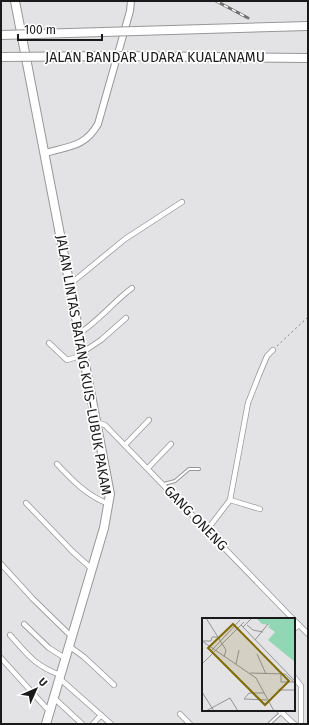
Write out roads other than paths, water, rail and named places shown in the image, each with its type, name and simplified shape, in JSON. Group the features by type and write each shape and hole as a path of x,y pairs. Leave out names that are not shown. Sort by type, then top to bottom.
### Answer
{"highway":[{"name":"JALAN LINTAS BATANG KUIS–LUBUK PAKAM","path":"16,1 78,334 109,489 109,504 92,569 46,724"},
{"name":"JALAN BANDAR UDARA KUALANAMU","path":"1,35 308,26"},
{"name":"JALAN BANDAR UDARA KUALANAMU","path":"1,57 116,56 308,58"}],"main road":[{"path":"45,153 78,143 87,139 93,133 98,124 130,11 131,1"}],"street":[{"path":"69,285 126,239 182,202"},
{"path":"78,334 97,319 119,297 132,288"},
{"path":"49,343 67,360 83,354 126,318"},
{"path":"207,530 230,500 248,403 259,375 268,356 273,350"},
{"path":"125,445 149,420"},
{"name":"GANG ONENG","path":"96,422 105,425 293,618"},
{"path":"148,468 171,444"},
{"path":"57,464 76,484 100,500 109,504"},
{"path":"230,500 260,509"},
{"path":"26,503 73,552 92,569"},
{"path":"1,564 33,599 72,637"},
{"name":"GANG ONENG","path":"295,620 308,634"},
{"path":"24,624 49,648 66,658"},
{"path":"295,628 299,625"},
{"path":"10,635 33,662 60,676 111,724"},
{"path":"69,646 84,657 114,684"},
{"path":"1,658 50,712"},
{"path":"295,678 301,686 301,724"},
{"path":"54,698 82,724"},
{"path":"281,711 294,724"},
{"path":"180,714 190,724"},
{"path":"93,724 101,715"}],"lane":[{"path":"164,484 175,481 189,469 199,469"},
{"path":"269,724 281,711"}],"railway":[{"path":"216,1 248,18"}]}
